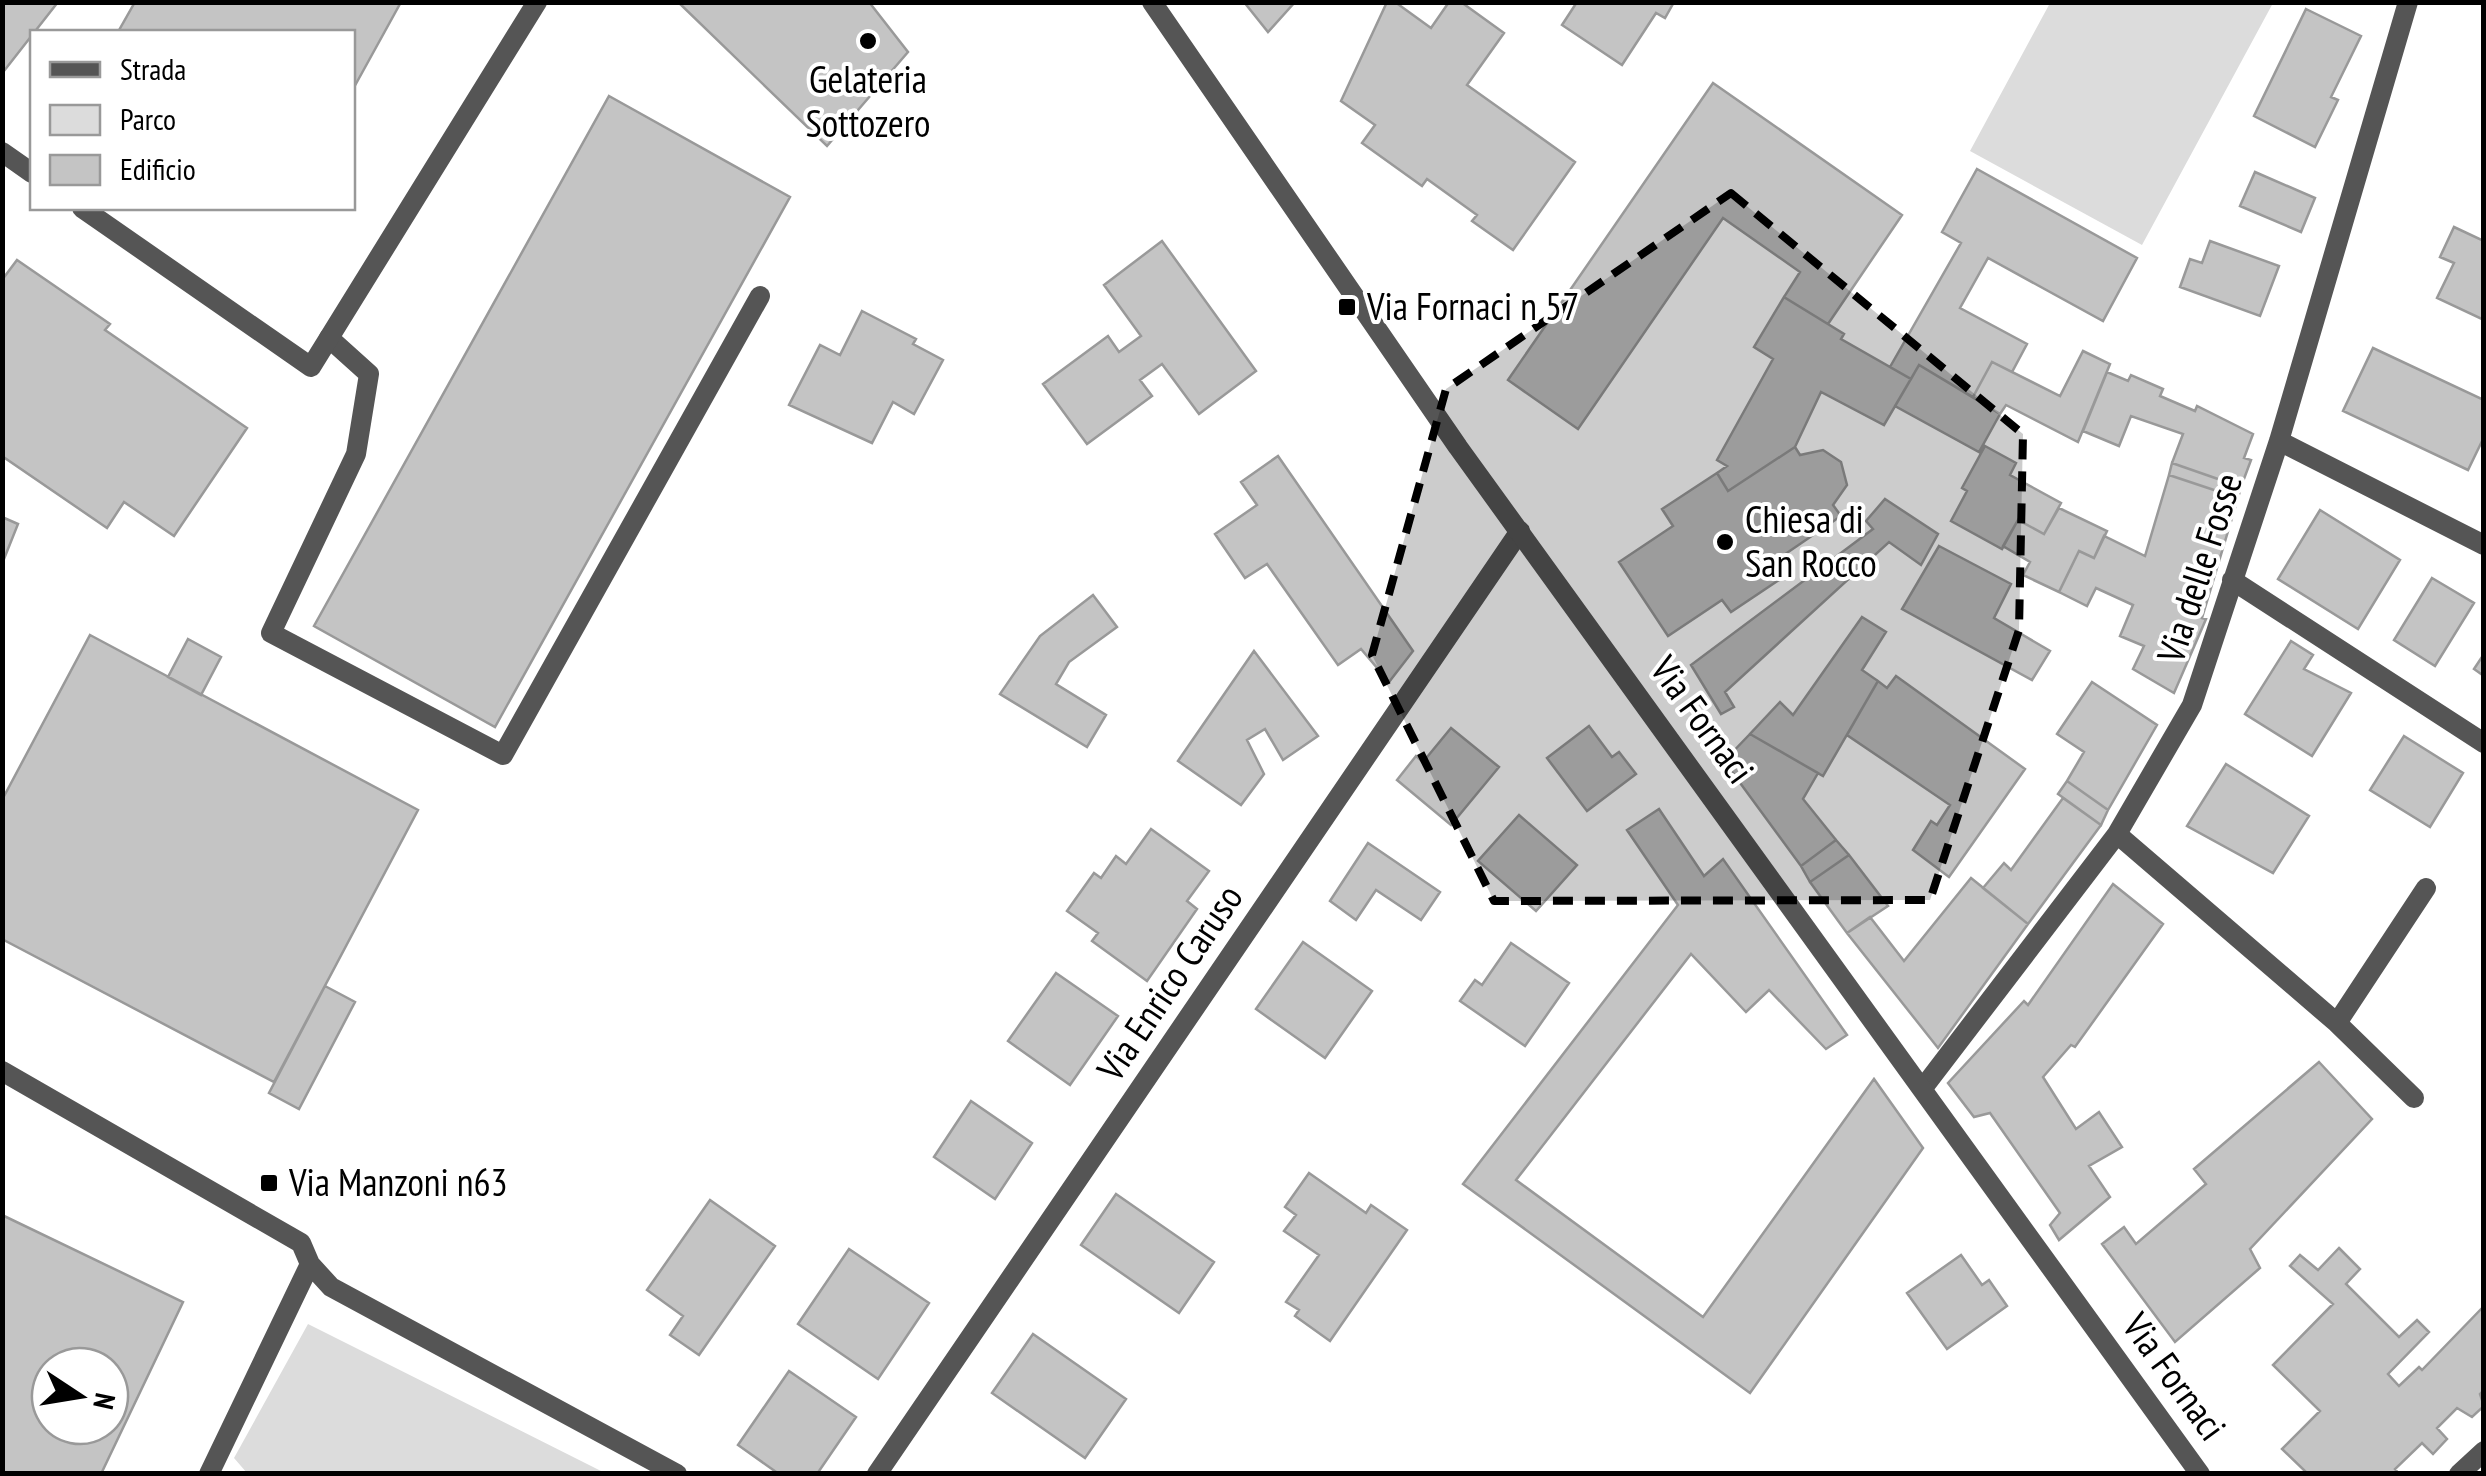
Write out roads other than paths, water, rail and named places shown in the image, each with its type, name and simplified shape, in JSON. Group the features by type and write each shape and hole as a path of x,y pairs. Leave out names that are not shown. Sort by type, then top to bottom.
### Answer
{"street":[{"path":"85,210 311,368 538,2"},
{"name":"Via Fornaci","path":"1152,2 1520,532 2200,1474"},
{"name":"Via delle Fosse","path":"1922,1088 2118,834 2192,705 2280,441 2408,2"},
{"path":"2,152 30,172"},
{"path":"329,338 368,374 356,454 271,632 503,755 760,296"},
{"path":"2280,441 2484,545"},
{"name":"Via Enrico Caruso","path":"878,1474 1520,532"},
{"path":"2232,580 2484,742"},
{"path":"2118,834 2337,1023 2414,1098"},
{"path":"2337,1023 2426,888"},
{"path":"2,1071 302,1242 310,1264 331,1287 677,1474"},
{"path":"208,1474 310,1264"},
{"path":"2459,1474 2484,1451"}],"place":[{"name":"Gelateria Sottozero","path":"868,41"},
{"name":"Via Fornaci n 57","path":"1347,307"},
{"name":"Chiesa di San Rocco","path":"1725,542"},
{"name":"Via Manzoni n63","path":"269,1183"}]}
